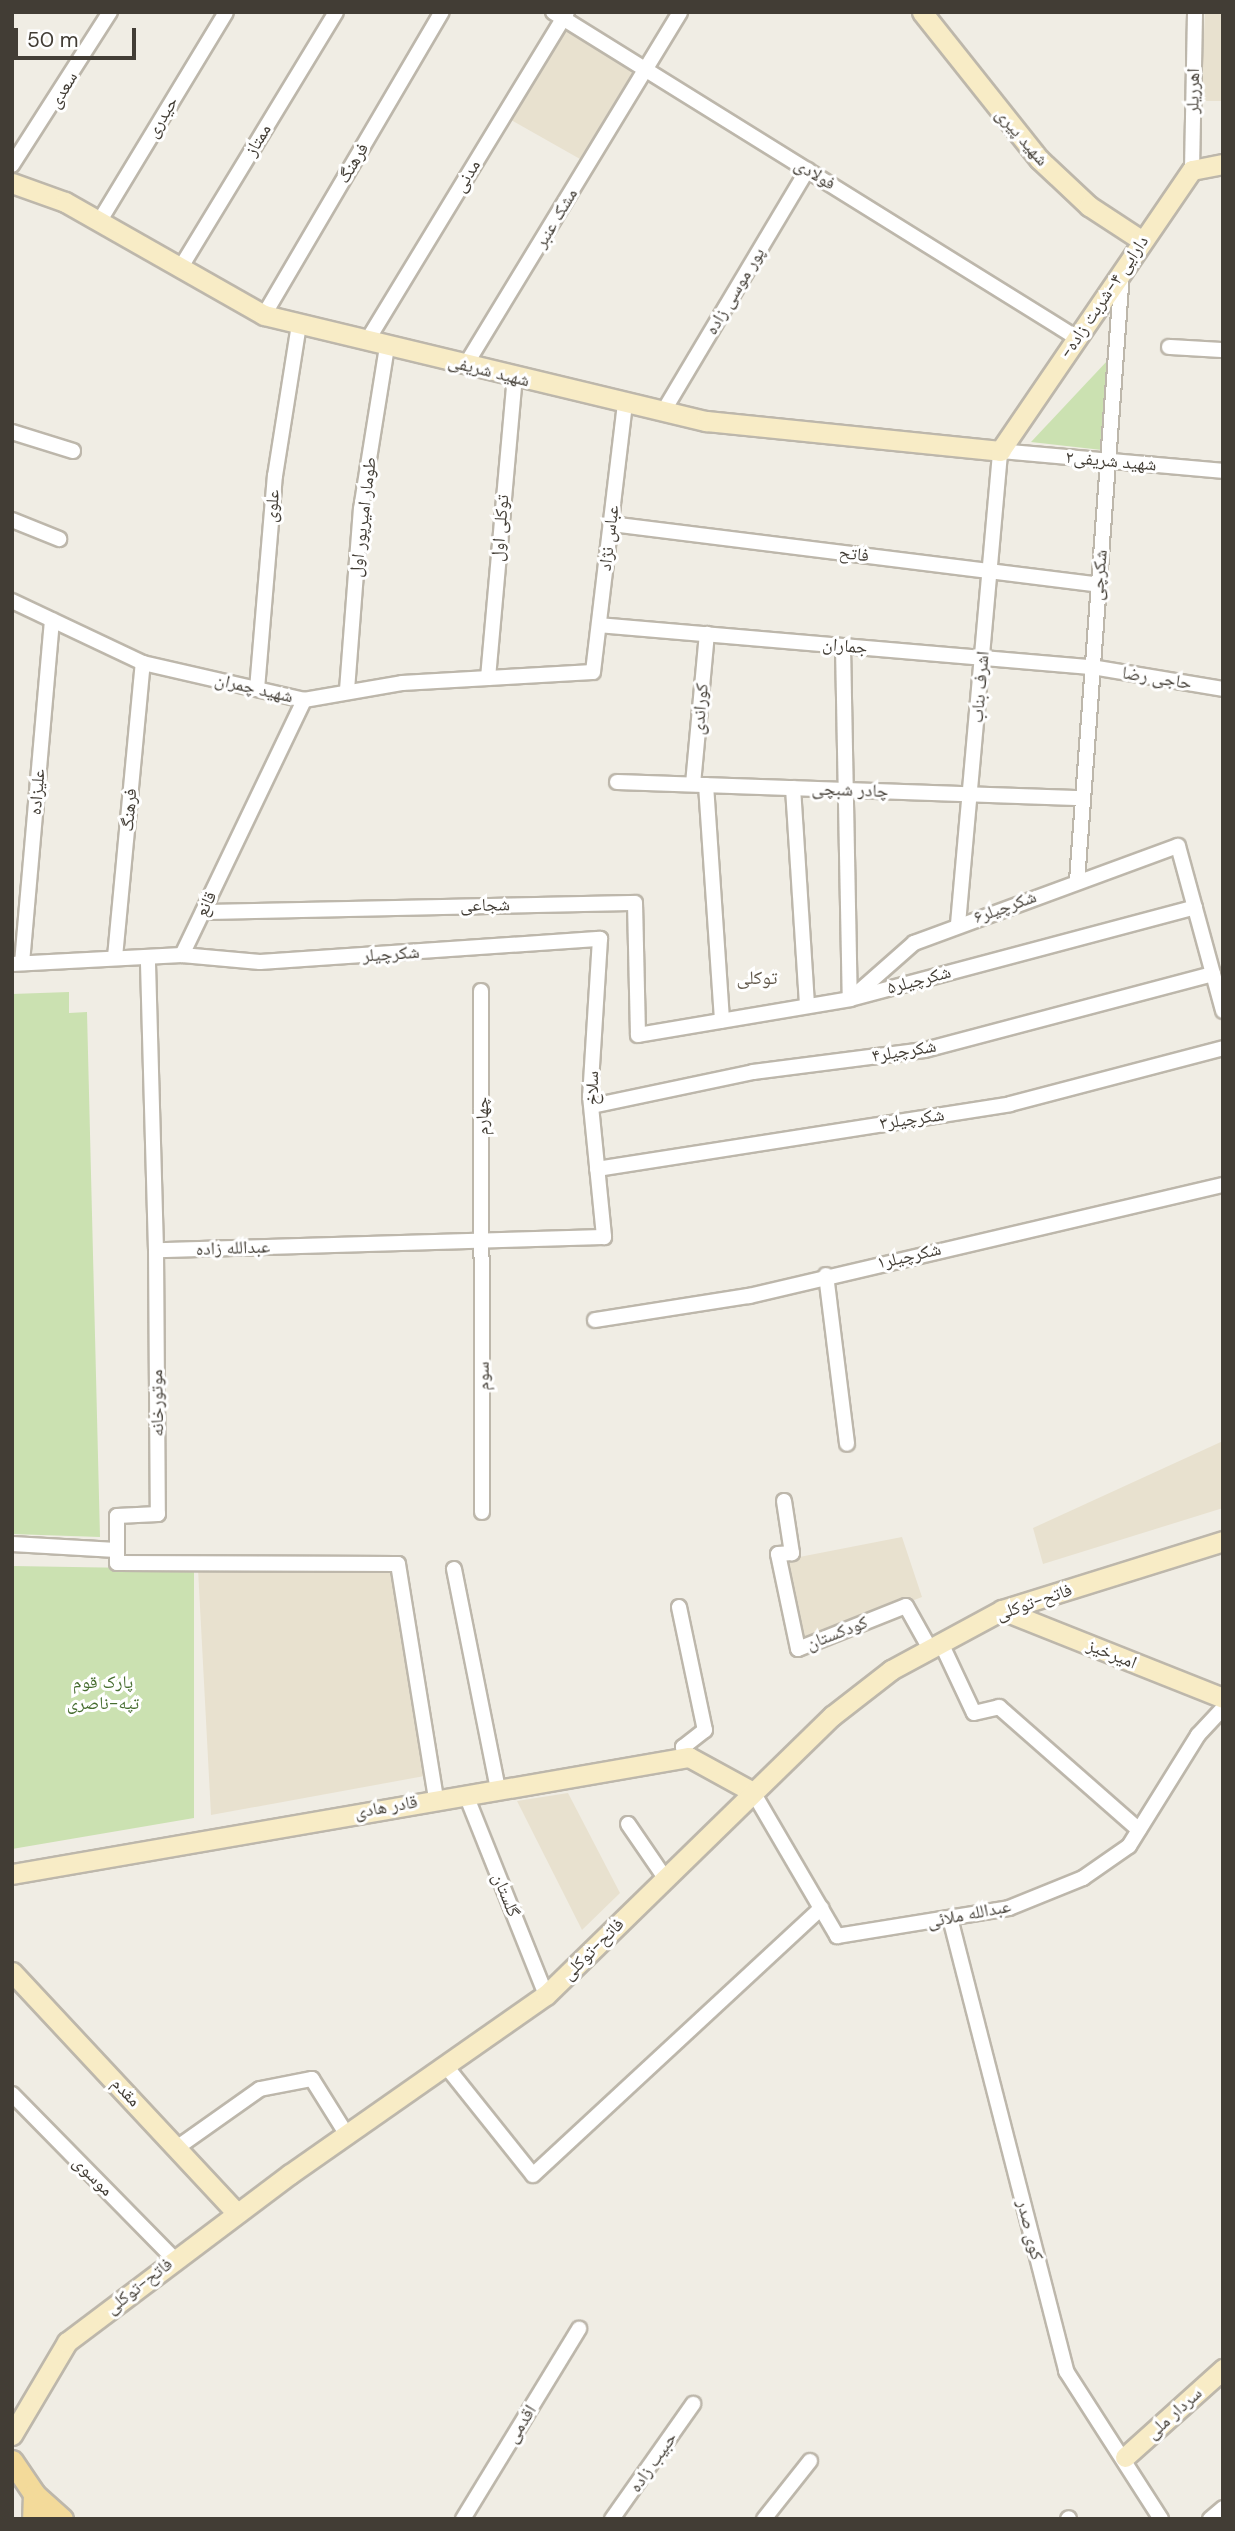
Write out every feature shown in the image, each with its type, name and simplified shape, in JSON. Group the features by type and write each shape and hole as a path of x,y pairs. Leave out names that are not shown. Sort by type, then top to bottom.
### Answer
{"main road":[{"path":"12,2461 34,2494 62,2519"},
{"path":"33,2519 34,2494"}],"street":[{"name":"سعدی","path":"12,165 110,12"},
{"name":"حیدری","path":"99,222 226,12"},
{"name":"ممتاز","path":"181,267 336,12"},
{"name":"فرهنگ","path":"264,315 442,12"},
{"name":"مشک عنبر","path":"465,366 680,12"},
{"name":"شهید پیری","path":"922,12 1039,159 1088,206 1142,240"},
{"name":"اهرریلر","path":"1192,170 1195,12"},
{"name":"فولادی","path":"561,14 646,70 1077,338"},
{"name":"مدنی","path":"367,341 561,14"},
{"path":"1192,170 1223,164"},
{"name":"پور موسی زاده","path":"663,412 807,170"},
{"name":"-دارایی ۴-شربت زاده","path":"999,451 1192,170"},
{"name":"شهید شریفى","path":"12,183 99,222 264,315 625,405 663,412 999,451"},
{"name":"شکرچی","path":"1077,881 1098,585 1111,461 1122,270"},
{"name":"علوی","path":"257,689 275,476 299,324"},
{"name":"طومار امیرپور اول","path":"346,690 361,509 387,346"},
{"path":"1169,347 1223,350"},
{"name":"توکلی اول","path":"488,678 515,378"},
{"name":"عباس نژاد","path":"593,672 625,405"},
{"path":"12,432 73,451"},
{"name":"شهید شریفی۲","path":"999,451 1223,471"},
{"name":"اشرف بناب","path":"958,924 991,572 999,451"},
{"path":"12,520 59,539"},
{"name":"فاتح","path":"611,524 1098,585"},
{"name":"شهید چمران","path":"12,601 143,663 304,700 346,690 593,672"},
{"name":"علیزاده","path":"17,964 52,620"},
{"name":"جماران","path":"598,625 1092,667"},
{"name":"کوراندی","path":"707,634 699,785 722,1020"},
{"path":"843,646 841,790 850,999"},
{"name":"فرهنگ","path":"115,957 143,663"},
{"name":"حاجی رضا","path":"1092,667 1223,689"},
{"name":"قانع","path":"182,955 304,700"},
{"name":"چادر شبچی","path":"617,782 1083,798"},
{"path":"793,788 807,1006"},
{"name":"شکرچیلر۶","path":"850,999 914,943 958,924 1178,846 1195,907"},
{"name":"شجاعی","path":"203,912 635,903 638,1035"},
{"path":"1195,907 1223,1011"},
{"name":"شکرچیلر۵","path":"638,1035 850,999 1195,907"},
{"name":"شکرچیلر","path":"182,955 260,962 600,939"},
{"name":"سلاخ","path":"600,939 592,1106 604,1237"},
{"path":"17,964 182,955"},
{"path":"148,957 156,1250"},
{"name":"شکرچیلر۴","path":"592,1106 753,1072 925,1050 1213,974"},
{"name":"چهارم","path":"481,991 482,1241"},
{"name":"شکرچیلر۳","path":"597,1169 1010,1104 1223,1048"},
{"name":"شکرچیلر۱","path":"595,1320 749,1296 826,1275 1223,1185"},
{"name":"عبدالله زاده","path":"156,1250 604,1237"},
{"name":"سوم","path":"482,1241 482,1512"},
{"name":"موتورخانه","path":"117,1550 117,1516 158,1514 156,1250"},
{"path":"826,1275 847,1444"},
{"name":"کودکستان","path":"785,1501 793,1552 778,1554 798,1649 906,1606 936,1646"},
{"name":"فاتح-توکلی","path":"12,2435 66,2342 237,2213 546,1995 832,1716 936,1646 1002,1611 1223,1541"},
{"path":"12,1544 117,1550 117,1563 398,1564 436,1798"},
{"path":"454,1569 498,1790"},
{"path":"679,1607 705,1730 683,1747 689,1757 753,1792"},
{"name":"امیرخیز","path":"1002,1611 1223,1699"},
{"path":"936,1646 974,1713 999,1707 1139,1830"},
{"name":"عبدالله ملائی","path":"753,1792 837,1936 1009,1908 1083,1878 1129,1846 1198,1735 1223,1709"},
{"name":"قادر هادی","path":"12,1874 436,1798 689,1757"},
{"name":"گلستان","path":"466,1794 546,1995"},
{"path":"628,1824 665,1878"},
{"path":"446,2066 533,2175 821,1909"},
{"name":"کوی صدر","path":"950,1918 1066,2371 1125,2457 1161,2519"},
{"name":"مقدم","path":"12,1972 237,2213"},
{"path":"178,2147 260,2089 312,2079 347,2135"},
{"name":"موسوی","path":"12,2094 174,2259"},
{"name":"اقدمی","path":"463,2519 579,2329"},
{"name":"سردار ملی","path":"1125,2457 1223,2369"},
{"name":"حبیب زاده","path":"612,2519 694,2404"},
{"path":"764,2519 810,2461"},
{"path":"1210,2519 1223,2508"}],"shaded area":[{"path":"1205,12 1223,12 1223,101 1201,101"},
{"path":"564,23 636,68 580,159 506,117"},
{"path":"1223,1441 1223,1508 1043,1564 1033,1528"},
{"path":"902,1537 922,1597 805,1642 784,1560"},
{"path":"198,1569 393,1569 430,1775 211,1815"},
{"path":"568,1793 620,1893 582,1930 517,1801"}],"green space":[{"path":"1108,360 1102,450 1031,442"},
{"path":"69,992 69,1013 87,1012 100,1537 12,1534 12,994"},
{"name":"پارک قوم تپه-ناصری","path":"12,1566 194,1569 194,1818 12,1849"}],"district":[{"name":"توکلی","path":"757,978"}]}
